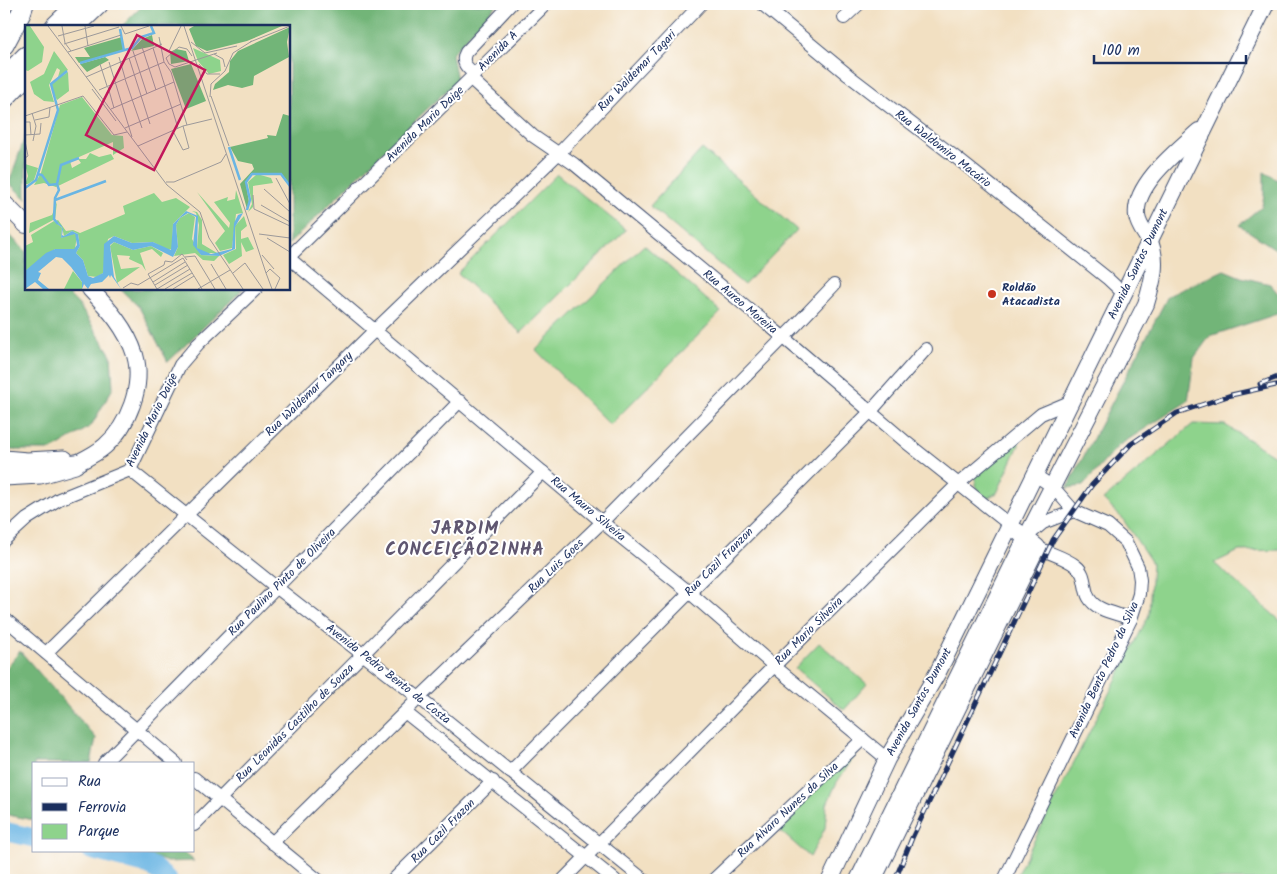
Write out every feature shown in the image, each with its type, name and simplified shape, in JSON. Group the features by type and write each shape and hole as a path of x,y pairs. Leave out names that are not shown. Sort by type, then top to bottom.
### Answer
{"highway":[{"path":"4,45 24,4"},
{"path":"57,25 78,4"},
{"path":"77,25 98,4"},
{"path":"4,78 25,57"},
{"path":"4,99 25,77"},
{"path":"4,460 27,462 62,459 75,464"},
{"path":"4,476 40,474 75,464"}],"main road":[{"name":"Avenida Santos Dumont","path":"830,880 887,759 938,672 1266,4"},
{"path":"872,880 1032,542 1053,487 1146,304 1154,274 1150,242 1138,223 1136,214 1139,200 1145,187 1160,168 1206,125"},
{"path":"4,203 25,224"},
{"path":"75,464 99,451 113,439 132,405 137,374 134,354 121,328 112,314 91,290"},
{"path":"1010,525 1032,542"},
{"name":"Avenida Santos Dumont","path":"858,880 1032,542"}],"street":[{"name":"Avenida A","path":"511,4 463,57 464,63 473,76 543,4"},
{"name":"Rua Waldemar Tagari","path":"573,138 701,4"},
{"name":"Rua Waldomiro Macário","path":"762,4 848,75 954,156 1107,278 1124,294"},
{"path":"844,18 858,4"},
{"name":"Rua Aureo Moreira","path":"473,76 533,136 574,164 958,484 1010,525"},
{"name":"Avenida Mario Daige","path":"290,256 473,76"},
{"name":"Rua Waldemar Tangary","path":"46,653 374,331 559,154 573,138"},
{"name":"Rua Mauro Silveira","path":"290,258 374,331 887,759"},
{"name":"Rua Luis Goes","path":"272,843 602,522 834,285"},
{"name":"Avenida Mario Daige","path":"4,540 41,509 60,499 130,470 180,365 198,344 255,290"},
{"name":"Rua Cazil Franzon","path":"510,772 871,411 926,349"},
{"name":"Rua Paulino Pinto de Oliveira","path":"105,762 460,401"},
{"name":"Rua Mario Silveira","path":"562,880 958,484 1041,414 1072,402"},
{"name":"Avenida Pedro Bento da Costa","path":"130,470 419,698 644,880"},
{"name":"Rua Leonidas Castilho de Souza","path":"195,824 543,472"},
{"name":"Avenida Bento Pedro da Silva","path":"1004,880 1131,618 1139,594 1138,567 1126,542 1108,526 1074,511 1065,503 1053,487 1035,475"},
{"path":"1074,511 1043,523 1032,542 1078,567 1085,580 1089,598 1096,605 1102,609 1131,618"},
{"path":"4,618 175,762"},
{"name":"Avenida Pedro Bento da Costa","path":"406,713 615,880"},
{"name":"Rua Alvaro Nunes da Silva","path":"714,880 863,739"},
{"path":"195,779 318,880"},
{"name":"Rua Cazil Frazon","path":"393,880 493,781"}],"green space":[{"path":"144,4 497,4 452,54 457,80 290,243 290,25 123,25"},
{"path":"25,137 25,198 9,183"},
{"path":"702,149 797,230 744,285 650,206"},
{"path":"1264,172 1283,183 1283,254 1239,225 1262,206"},
{"path":"557,174 626,230 521,333 458,273"},
{"path":"4,229 25,251 25,290 64,290 79,305 111,355 113,388 91,426 52,450 4,450"},
{"path":"644,245 721,312 610,425 536,350"},
{"path":"1224,270 1241,277 1270,284 1283,299 1283,312 1210,336 1194,358 1188,401 1118,446 1083,486 1067,488 1168,296"},
{"path":"121,290 242,290 168,362 139,307"},
{"path":"1193,424 1225,425 1283,461 1283,550 1239,551 1214,563 1283,623 1283,880 1014,880 1149,615 1152,563 1122,518 1103,500"},
{"path":"1018,439 1019,445 997,493 987,498 978,489 975,476"},
{"path":"819,643 867,684 844,710 795,668"},
{"path":"20,651 96,738 91,762 32,762 32,820 8,815 4,811 4,671"},
{"path":"854,752 856,754 837,782 827,804 825,828 810,857 778,829"},
{"path":"140,852 183,852 194,861 167,862"}],"waterway":[{"path":"4,831 32,838"},
{"path":"99,852 152,866 168,880"}],"railway":[{"path":"1260,384 1283,375"},
{"path":"895,880 912,838 1053,540 1092,485 1131,444 1177,413 1231,395 1276,385 1283,386"}],"place":[{"name":"Roldão Atacadista","path":"992,294"}],"district":[{"name":"JARDIM CONCEIÇÃOZINHA","path":"465,539"}]}
